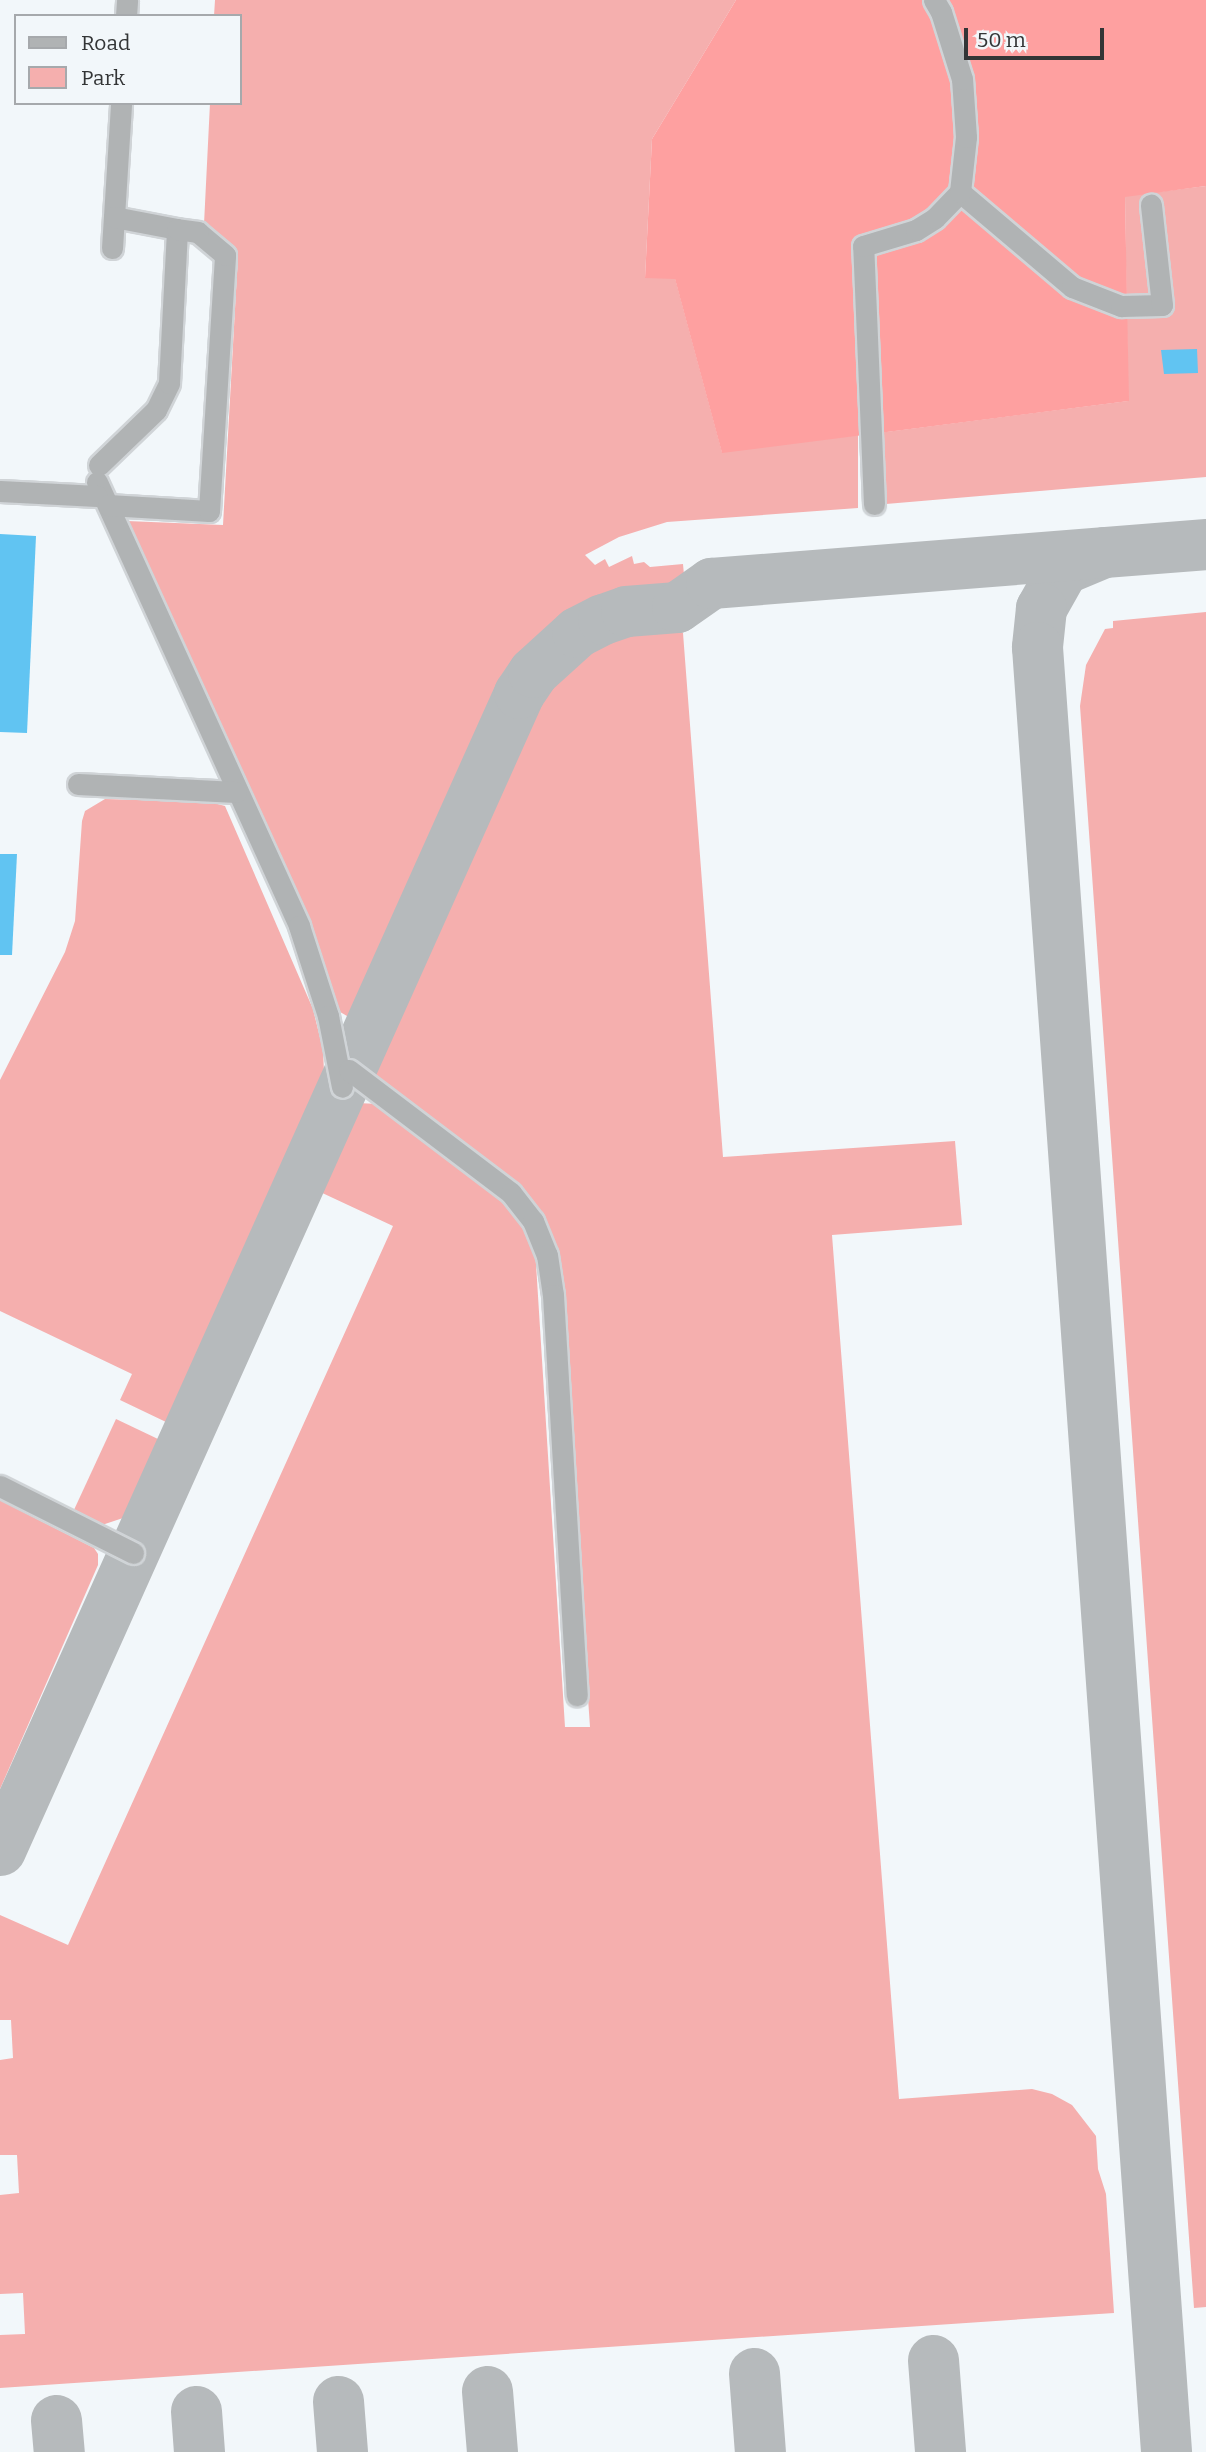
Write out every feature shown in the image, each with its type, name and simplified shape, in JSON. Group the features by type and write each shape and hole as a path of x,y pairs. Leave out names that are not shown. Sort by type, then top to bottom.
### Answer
{"street":[{"path":"874,504 863,246 916,230 935,218 960,192 966,137 962,79 941,12 934,0"},
{"path":"112,248 121,105"},
{"path":"960,192 1072,287 1121,306 1162,304 1151,205"},
{"path":"0,491 100,487 209,511 225,255 198,232 114,217"},
{"path":"100,487 156,410 169,383 177,229"},
{"path":"100,487 299,926 345,1078 511,1193 533,1221 547,1255 553,1295 577,1695"},
{"path":"78,784 236,792"},
{"path":"0,1486 133,1553"}],"green space":[{"path":"215,0 736,0 652,139 645,278 675,278 722,452 858,435 858,508 667,522 619,537 585,555 595,565 605,559 609,567 632,556 634,564 644,562 650,567 683,564 685,586 681,593 671,598 629,602 588,617 553,639 525,669 512,687 419,894 408,890 353,1015 347,1016 335,1009 258,813 127,521 223,525 238,255 204,224 210,105 242,105 242,14 214,14"},
{"path":"1206,186 1206,477 886,504 878,433 1128,401 1125,196"},
{"path":"1206,612 1206,2307 1194,2308 1080,706 1086,665 1105,629 1113,628 1113,621"},
{"path":"644,617 672,622 683,633 723,1157 955,1141 962,1225 832,1235 899,2099 1032,2089 1052,2094 1072,2105 1096,2136 1098,2169 1106,2194 1114,2313 0,2388 0,2335 25,2334 23,2293 0,2294 0,2195 19,2193 17,2155 0,2155 0,2060 13,2058 11,2020 0,2020 0,1915 68,1945 393,1226 318,1191 357,1103 379,1104 505,1198 520,1216 535,1248 565,1727 590,1727 558,1262 552,1234 532,1202 517,1186 381,1082 371,1070 445,905 435,900 525,701 538,680 560,657 586,638 609,626"},
{"path":"105,799 210,802 225,806 313,1009 323,1050 324,1072 166,1422 120,1400 132,1374 0,1311 0,1080 65,952 75,921 82,821 85,811"},
{"path":"116,1419 158,1439 123,1518 102,1525 73,1512"},
{"path":"0,1500 94,1548 98,1554 98,1565 0,1789"}],"shaded area":[{"path":"736,0 1206,0 1206,186 1125,197 1129,401 722,453 675,279 645,278 652,139"}],"building":[{"path":"1197,349 1198,373 1164,374 1161,350"},
{"path":"0,534 36,536 27,733 0,732"},
{"path":"0,854 17,854 12,955 0,955"}],"taxiway":[{"path":"0,1850 519,693 533,672 577,632 626,611 677,607 711,583 1206,544"},
{"path":"1104,552 1063,569 1041,608 1037,647 1166,2452"},
{"path":"933,2360 940,2452"},
{"path":"754,2373 760,2452"},
{"path":"487,2391 492,2452"},
{"path":"338,2401 342,2452"},
{"path":"196,2411 199,2452"},
{"path":"56,2420 59,2452"}]}
